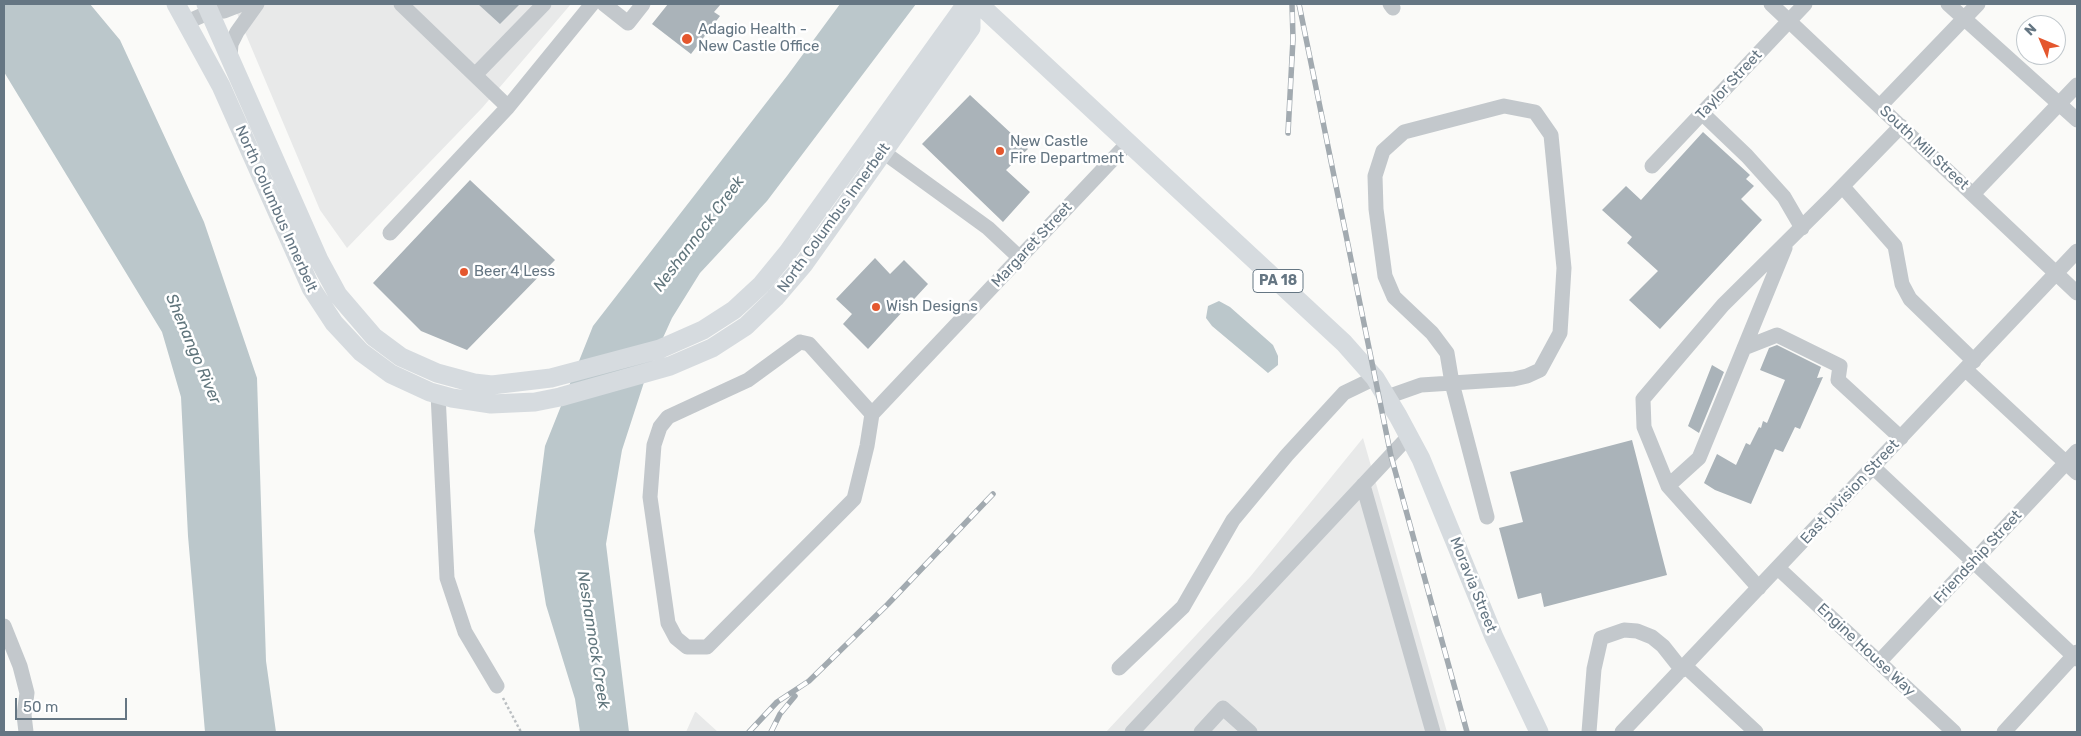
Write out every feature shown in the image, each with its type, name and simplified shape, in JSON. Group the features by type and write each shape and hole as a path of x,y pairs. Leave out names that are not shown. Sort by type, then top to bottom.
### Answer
{"main road":[{"name":"North Columbus Innerbelt","path":"176,4 221,86 301,268 322,306 348,339 375,364 408,383 438,394 471,402 491,404 534,402 560,397 648,373 691,358 712,348 730,338 761,313 804,264 970,28 971,4"},
{"name":"North Columbus Innerbelt","path":"211,6 230,57 328,279 350,311 387,348 417,365 474,383 510,384 571,373 660,349 682,341 719,321 761,284 788,252 966,4"},
{"name":"PA 18","path":"979,4 1344,343 1375,378 1410,436"},
{"name":"Moravia Street","path":"1410,436 1494,637 1539,732"}],"street":[{"path":"187,22 211,6 224,11 242,4"},
{"path":"230,57 231,44 256,4"},
{"path":"401,4 508,107"},
{"path":"475,75 544,4"},
{"path":"390,233 508,107 592,4"},
{"path":"604,4 628,23 643,4"},
{"name":"South Mill Street","path":"1772,4 2077,293"},
{"name":"Taylor Street","path":"1652,166 1805,4"},
{"path":"1948,4 2058,105 2077,120"},
{"path":"1880,106 1978,4"},
{"path":"1973,194 2077,85"},
{"path":"1387,396 1409,387 1452,383 1514,379 1540,370 1560,333 1564,268 1551,135 1535,112 1504,106 1404,132 1383,150 1376,176 1376,209 1385,276 1394,297 1432,333 1447,353 1452,383 1487,517"},
{"path":"1702,114 1747,156 1784,196 1802,228"},
{"path":"1759,588 1668,486 1644,427 1644,399 1723,305 1802,228 1901,126"},
{"path":"867,141 988,228 1020,258"},
{"name":"Margaret Street","path":"872,414 1129,142"},
{"path":"1842,187 1895,246 1902,284 1910,299 1969,365 2072,468"},
{"path":"1668,486 1699,458 1788,241"},
{"name":"East Division Street","path":"1622,732 2077,251"},
{"path":"1744,348 1777,335 1840,366 1838,380 1901,438"},
{"path":"800,342 809,344 872,414 867,446 854,499 707,648 687,647 676,638 668,623 650,497 654,446 660,427 668,417 748,380 800,342"},
{"path":"1119,668 1183,607 1233,520 1286,455 1344,393 1375,378"},
{"path":"438,394 447,578 465,632 497,686"},
{"path":"1132,732 1410,436"},
{"name":"Friendship Street","path":"1879,662 1974,561 2072,468 2077,451"},
{"path":"1873,467 2076,656 2004,732"},
{"path":"1363,485 1433,732"},
{"name":"Engine House Way","path":"1778,568 1954,732"},
{"path":"4,626 20,666 27,693 24,715 26,732"},
{"path":"1589,732 1594,669 1601,638 1624,630 1644,634 1663,646 1684,668 1756,732"},
{"path":"1201,732 1223,708 1250,732"}],"path":[{"path":"497,686 520,732"}],"shaded area":[{"path":"233,4 571,4 482,108 347,248 320,210"},
{"path":"1363,438 1447,732 1106,732 1250,577"},
{"path":"696,712 718,732 686,732"}],"water":[{"name":"Shenango River","path":"4,4 90,4 120,40 204,222 257,378 266,661 276,732 205,732 188,536 181,397 162,332 4,72"},
{"name":"Neshannock Creek","path":"840,4 916,4 767,201 700,273 672,318 647,373 622,450 606,544 629,732 580,732 575,699 546,605 534,531 545,446 593,326 787,76"},
{"path":"1219,301 1230,307 1273,345 1278,356 1278,365 1268,373 1212,326 1206,318 1208,306"}],"building":[{"path":"478,4 520,4 500,24"},
{"name":"Adagio Health - New Castle Office","path":"668,4 721,4 714,12 720,16 691,54 652,24"},
{"path":"970,95 1028,149 1006,170 1030,192 1003,222 922,144"},
{"path":"1703,132 1750,175 1746,179 1754,186 1741,199 1762,220 1660,329 1629,300 1658,271 1627,243 1632,237 1602,210 1626,186 1641,200"},
{"name":"Beer 4 Less","path":"470,180 555,260 467,350 421,331 373,283"},
{"name":"Wish Designs","path":"875,258 890,274 904,260 928,284 868,349 843,324 852,314 836,299"},
{"path":"1777,345 1821,367 1817,378 1823,377 1800,429 1795,427 1783,452 1775,449 1751,504 1715,490 1704,483 1717,454 1736,465 1746,443 1750,445 1759,427 1761,428 1763,421 1767,423 1785,380 1760,370 1769,348"},
{"path":"1712,365 1724,372 1699,433 1688,426"},
{"path":"1632,440 1667,575 1544,607 1541,593 1518,599 1499,528 1523,522 1510,472"}],"railway":[{"path":"1288,133 1293,39 1292,4"},
{"path":"1299,4 1391,456 1467,732"},
{"path":"749,732 777,702 809,681 888,604 993,494"},
{"path":"771,732 780,714 795,696"}],"place":[{"name":"Adagio Health - New Castle Office","path":"687,39"},
{"name":"New Castle Fire Department","path":"1000,151"},
{"name":"Beer 4 Less","path":"464,272"},
{"name":"Wish Designs","path":"876,307"}]}
